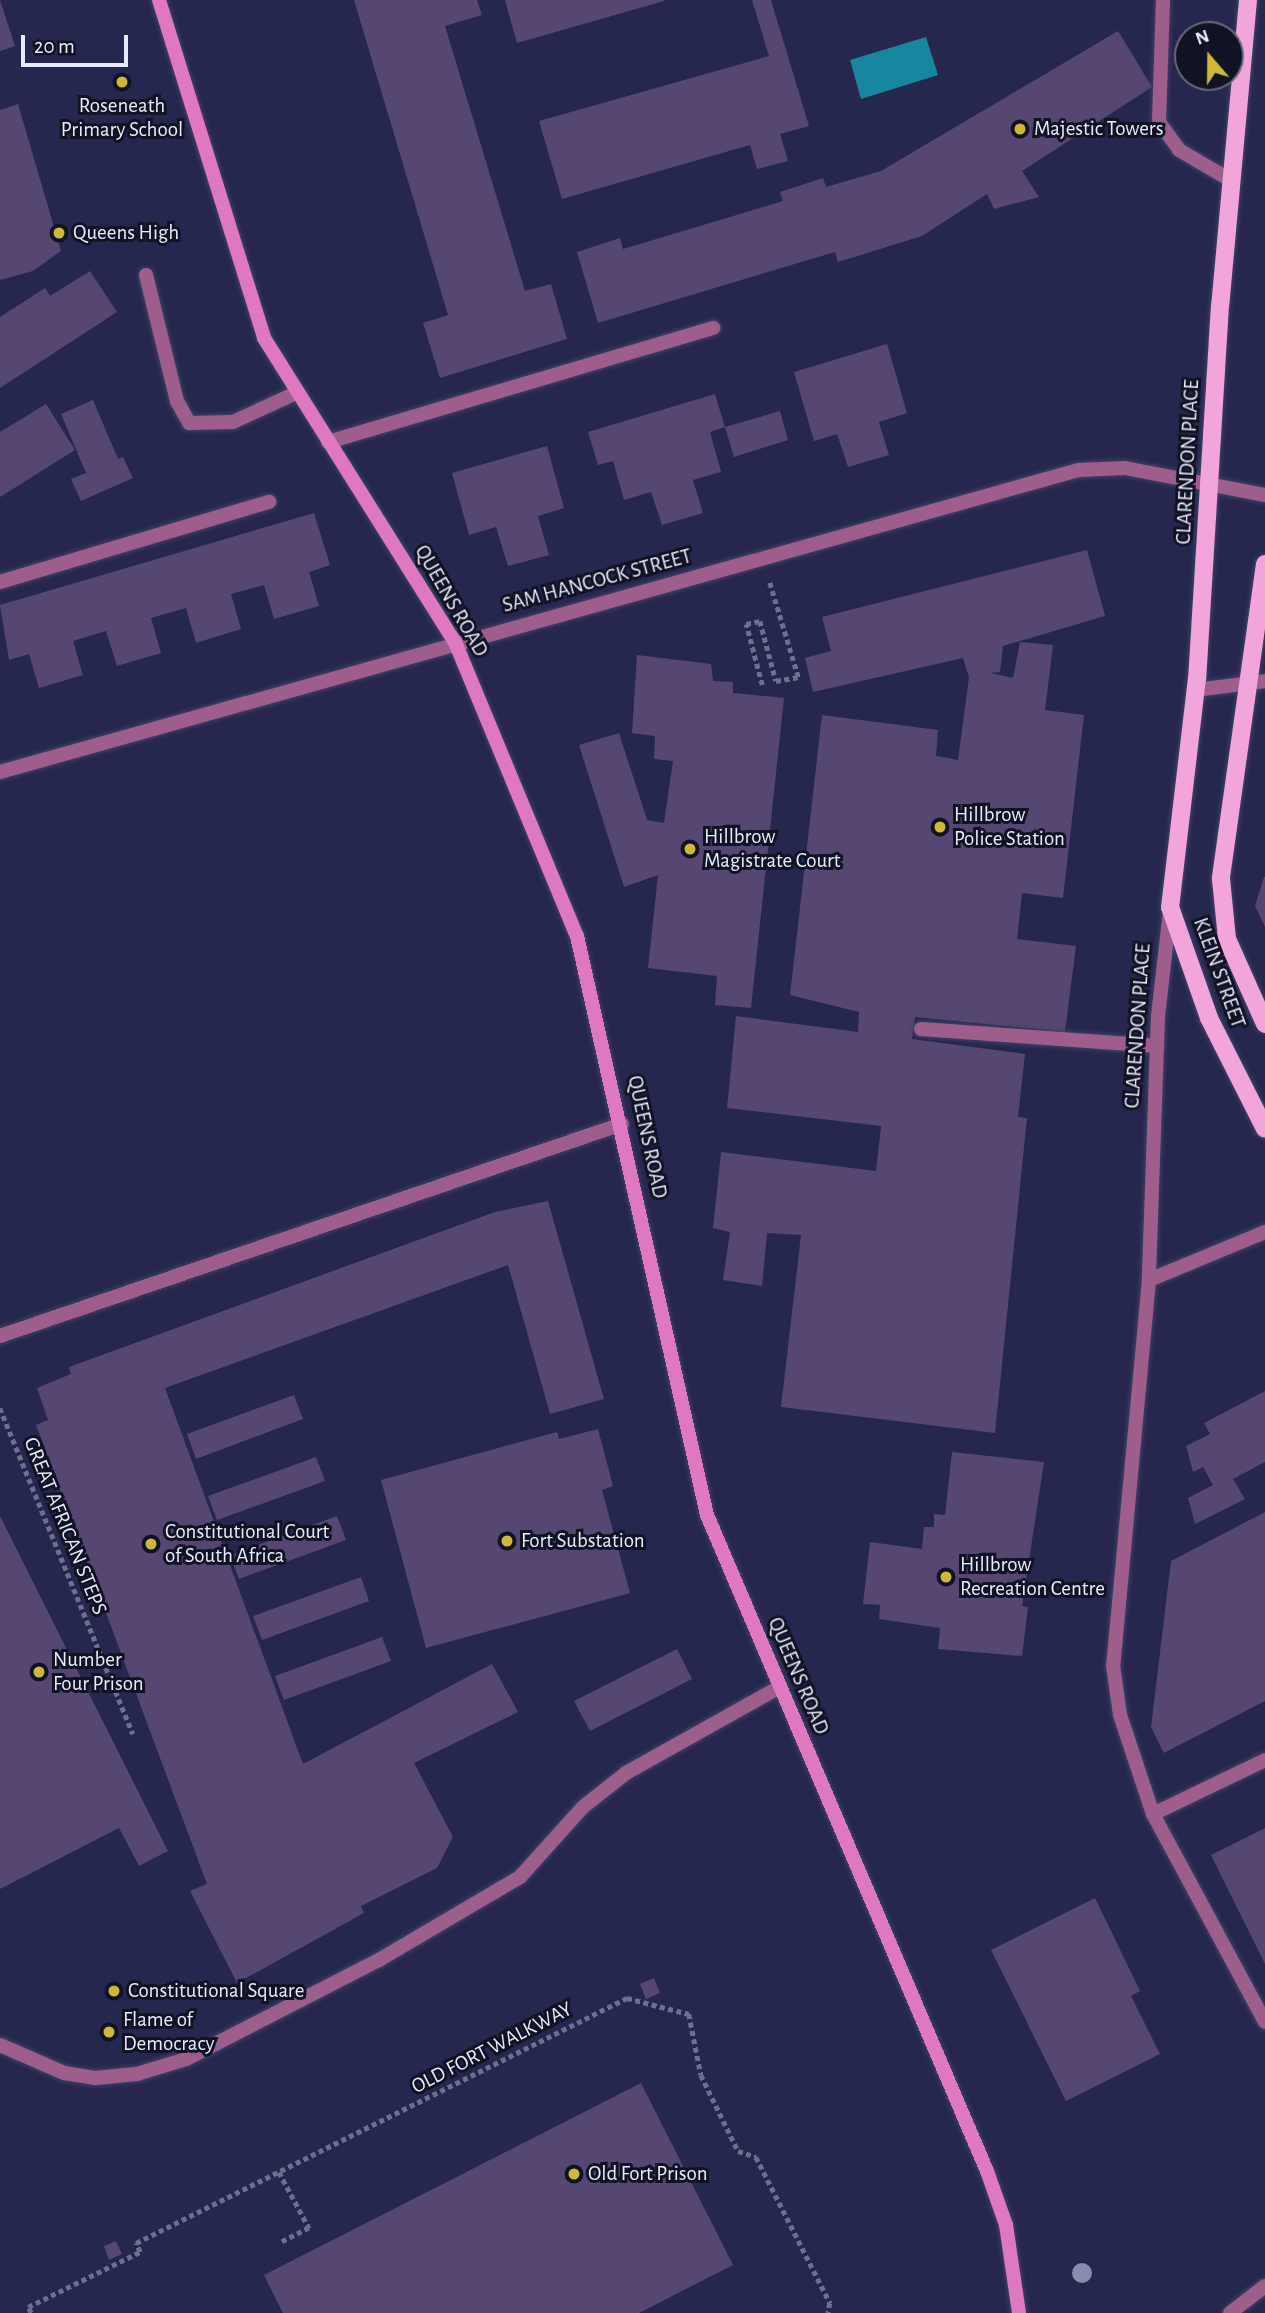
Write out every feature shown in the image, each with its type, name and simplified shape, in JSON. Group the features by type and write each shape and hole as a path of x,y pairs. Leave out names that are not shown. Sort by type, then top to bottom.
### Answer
{"main road":[{"name":"CLARENDON PLACE","path":"1170,906 1196,690 1232,181 1248,0"},
{"path":"1265,564 1246,688 1221,911 1265,1024"},
{"name":"KLEIN STREET","path":"1170,906 1209,1018 1265,1129"}],"street":[{"name":"QUEENS ROAD","path":"159,0 246,289 264,338 296,393 455,642 577,936 622,1124 707,1515 987,2171 1006,2225 1018,2313"},
{"path":"1163,0 1159,122 1179,150 1232,181"},
{"path":"146,275 177,401 189,423 233,422 296,393"},
{"path":"328,442 713,328"},
{"name":"SAM HANCOCK STREET","path":"1,768 1079,470 1125,468 1210,482 1265,495"},
{"path":"0,582 269,502"},
{"path":"1196,690 1246,688 1265,681"},
{"name":"CLARENDON PLACE","path":"1170,906 1157,1046 1149,1280 1113,1665 1120,1715 1153,1814 1265,2022"},
{"path":"921,1029 1157,1046"},
{"path":"0,1336 622,1124"},
{"path":"1149,1280 1265,1232"},
{"path":"0,2045 64,2073 95,2078 137,2074 186,2059 379,1960 520,1877 583,1807 626,1773 780,1687"},
{"path":"1153,1814 1265,1760"},
{"path":"1230,2313 1265,2286"}],"path":[{"path":"761,557 798,677 776,681 760,621 746,624 762,685"},
{"name":"GREAT AFRICAN STEPS","path":"0,1408 133,1734"},
{"name":"OLD FORT WALKWAY","path":"31,2313 28,2307 141,2252 136,2243 627,1998 689,2014 701,2075 738,2151 756,2157 830,2303 828,2313"},
{"path":"279,2172 309,2228 281,2243"}],"water":[{"path":"926,37 938,75 861,99 850,60"}],"building":[{"path":"0,0 15,46 0,51"},
{"path":"354,0 477,0 482,15 445,26 525,291 551,284 567,339 440,378 423,323 448,315"},
{"path":"505,0 663,0 664,1 517,43"},
{"path":"752,0 771,0 809,126 780,134 788,161 757,169 750,145 562,199 539,121 769,56"},
{"name":"Majestic Towers","path":"1118,31 1152,87 1022,171 1039,197 994,209 987,194 922,236 838,262 835,252 598,323 577,252 620,238 623,249 783,201 780,192 823,178 826,187 881,171"},
{"path":"18,104 61,251 33,271 0,280 0,110"},
{"path":"90,271 117,312 0,388 0,317 45,288 50,296"},
{"path":"887,344 907,413 879,422 889,455 848,467 837,434 814,441 794,372"},
{"path":"715,394 725,427 710,432 721,472 693,480 703,513 662,525 651,492 624,500 613,461 598,465 588,432"},
{"path":"93,400 118,459 123,457 133,478 81,501 71,479 86,473 61,414"},
{"path":"46,404 75,450 0,497 0,432"},
{"path":"780,411 788,440 734,457 725,427"},
{"path":"547,446 564,508 538,516 549,555 508,566 496,527 469,535 452,473"},
{"path":"314,513 330,565 309,572 319,606 274,619 264,585 231,594 241,629 196,643 186,608 151,618 161,653 117,666 106,631 73,641 83,675 39,688 29,654 9,660 0,605"},
{"path":"1087,550 1105,616 1003,646 1000,672 990,673 1013,678 1020,642 1053,645 1045,710 1084,715 1063,898 1022,893 1017,939 1076,946 1065,1032 915,1017 912,1039 1025,1054 1018,1117 1027,1118 995,1433 781,1407 801,1235 767,1233 762,1286 723,1280 730,1232 713,1228 721,1152 876,1171 881,1126 727,1108 736,1016 858,1032 859,1012 790,995 822,715 938,730 936,756 958,760 969,677 963,658 813,692 805,658 831,651 822,617"},
{"name":"Hillbrow Magistrate Court","path":"637,655 711,664 713,681 733,682 733,693 784,698 751,1008 715,1005 717,976 648,968 658,875 624,887 579,745 619,733 647,820 664,823 673,761 654,759 655,736 632,733"},
{"path":"1265,877 1265,927 1255,906"},
{"name":"Constitutional Court of South Africa","path":"548,1201 604,1399 550,1414 508,1265 165,1388 303,1764 492,1664 518,1712 414,1763 453,1837 437,1868 361,1906 364,1913 237,1983 190,1891 207,1884 36,1425 48,1420 37,1388 71,1374 69,1367 495,1212"},
{"path":"1265,1391 1265,1462 1233,1479 1245,1499 1195,1524 1188,1498 1213,1485 1203,1467 1193,1472 1186,1446 1210,1434 1204,1423"},
{"path":"294,1395 303,1419 196,1459 187,1434"},
{"name":"Fort Substation","path":"598,1429 613,1486 602,1490 630,1593 426,1648 381,1480 557,1432 559,1439"},
{"name":"Hillbrow Recreation Centre","path":"952,1452 1044,1462 1022,1606 1028,1607 1022,1656 938,1649 940,1628 879,1619 880,1605 863,1604 870,1542 922,1549 924,1527 934,1527 934,1514 945,1515"},
{"path":"316,1457 325,1481 217,1520 208,1496"},
{"path":"1265,1512 1265,1701 1164,1753 1151,1727 1171,1561"},
{"name":"Number Four Prison","path":"0,1516 168,1851 139,1866 119,1828 0,1889"},
{"path":"337,1516 346,1540 239,1579 230,1555"},
{"path":"361,1577 369,1601 262,1640 253,1616"},
{"path":"382,1637 391,1661 284,1700 275,1676"},
{"path":"677,1649 692,1679 590,1731 574,1701"},
{"path":"1265,1828 1265,1964 1211,1855"},
{"path":"1095,1898 1140,1991 1131,1996 1160,2054 1066,2101 991,1950"},
{"path":"654,1978 660,1993 646,1999 640,1984"},
{"name":"Old Fort Prison","path":"641,2083 733,2265 639,2313 283,2313 264,2275"},
{"path":"116,2241 122,2254 109,2260 104,2246"}],"place":[{"name":"Roseneath Primary School","path":"122,82"},
{"name":"Majestic Towers","path":"1020,129"},
{"name":"Queens High","path":"59,233"},
{"name":"Hillbrow Police Station","path":"940,827"},
{"name":"Hillbrow Magistrate Court","path":"690,849"},
{"name":"Fort Substation","path":"507,1541"},
{"name":"Constitutional Court of South Africa","path":"151,1544"},
{"name":"Hillbrow Recreation Centre","path":"946,1577"},
{"name":"Number Four Prison","path":"39,1672"},
{"name":"Constitutional Square","path":"114,1991"},
{"name":"Flame of Democracy","path":"109,2032"},
{"name":"Old Fort Prison","path":"574,2174"}]}
